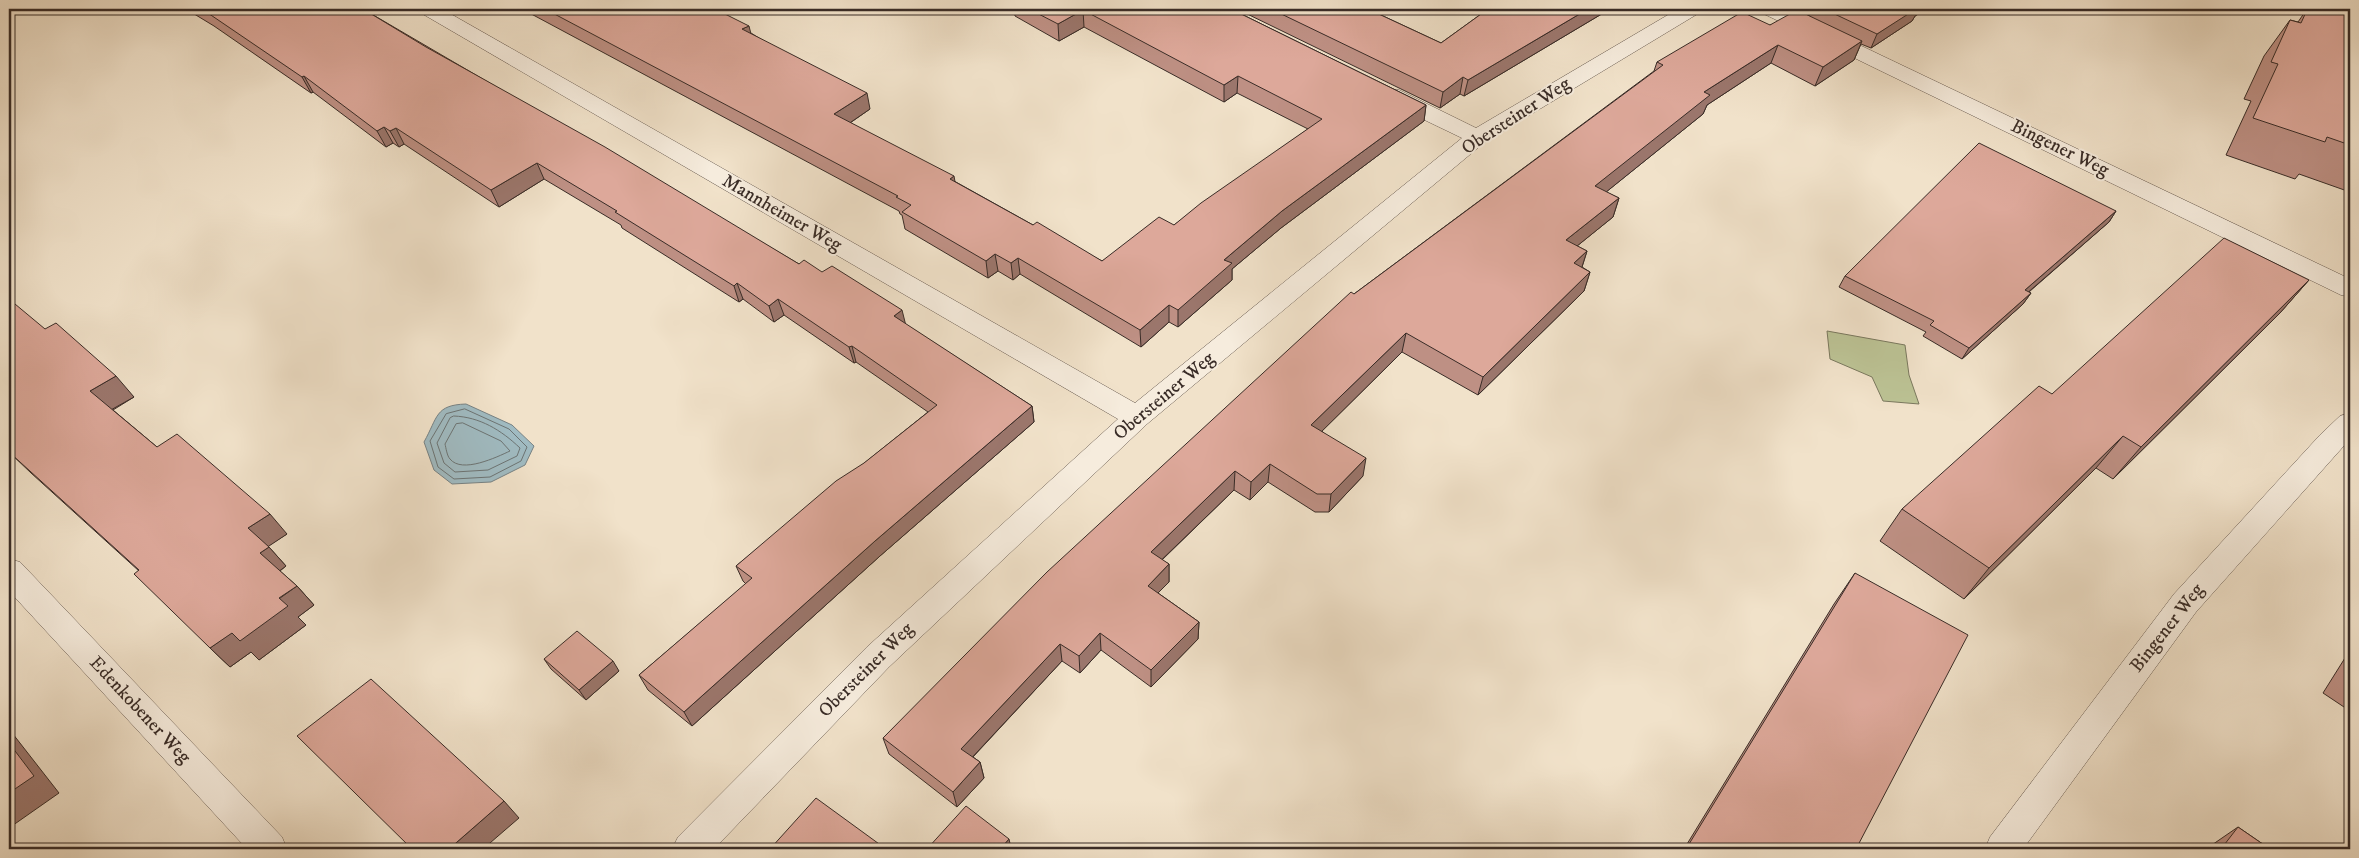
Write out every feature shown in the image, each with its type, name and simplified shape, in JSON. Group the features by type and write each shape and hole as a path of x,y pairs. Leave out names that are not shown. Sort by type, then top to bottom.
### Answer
{"street":[{"name":"Mannheimer Weg","path":"428,9 1137,417"},
{"name":"Obersteiner Weg","path":"690,849 878,657 1137,417 1477,137 1692,9"},
{"name":"Bingener Weg","path":"1769,9 2350,289"},
{"path":"1370,84 1477,137"},
{"name":"Bingener Weg","path":"2002,849 2185,603 2330,442 2350,423"},
{"name":"Edenkobener Weg","path":"9,571 270,849"}],"green space":[{"path":"1827,331 1905,345 1909,375 1919,404 1883,401 1872,377 1830,359"}],"water":[{"path":"466,404 512,425 534,446 525,465 491,482 452,484 434,470 424,442 435,419 448,407"}],"building":[{"path":"202,9 363,9 426,47 605,147 799,264 804,260 822,272 832,266 902,310 894,316 1032,406 875,541 684,712 639,675 752,578 736,566 836,481 864,463 937,405 852,346 849,347 778,299 769,306 737,283 734,286 615,212 617,211 537,163 491,190 396,128 390,131 384,127 377,131 304,76 302,77"},
{"path":"545,9 715,9 749,26 742,29 867,93 834,114 954,176 950,179 1033,225 1037,222 1102,261 1159,217 1174,225 1201,203 1322,119 1238,76 1224,85 1083,10 1058,24 1029,9 1231,9 1426,105 1282,211 1224,260 1232,263 1178,310 1169,305 1140,330 1018,258 1011,263 995,254 986,261 902,212 911,205 896,197 898,196"},
{"path":"1271,9 1368,9 1441,43 1488,9 1588,9 1468,80 1463,77 1443,92"},
{"path":"1824,9 1916,9 1877,34"},
{"path":"2316,9 2350,9 2350,145 2327,137 2325,142 2253,118 2278,64 2271,62 2290,20 2301,23 2307,10 2315,12"},
{"path":"1797,10 1862,41 1823,67 1778,45 1704,92 1710,95 1595,186 1619,198 1566,240 1587,251 1574,263 1590,272 1483,377 1406,333 1311,425 1366,458 1331,494 1317,494 1270,464 1251,482 1235,471 1151,552 1169,564 1148,586 1199,622 1151,670 1100,633 1079,656 1060,644 961,749 980,762 953,792 883,738 1047,572 1351,292 1354,294 1663,65 1657,62 1742,12 1770,25"},
{"path":"1979,143 2116,211 2025,290 2031,293 1969,348 1930,325 1934,321 1845,276"},
{"path":"2224,238 2309,280 2141,447 2123,436 1989,568 1902,509 2039,386 2052,394"},
{"path":"9,299 45,329 56,323 116,376 90,391 157,447 177,434 270,514 248,528 269,547 260,553 297,586 279,598 288,606 240,641 232,633 210,648 134,574 139,570 9,452"},
{"path":"1855,573 1968,635 1856,849 1686,849"},
{"path":"577,631 613,661 579,690 544,659"},
{"path":"371,679 504,801 449,849 412,849 297,736"},
{"path":"9,743 34,776 9,793"},
{"path":"816,798 886,849 770,849"},
{"path":"966,806 1009,839 1000,849 927,849"},
{"path":"2238,827 2270,849 2221,849"}]}
